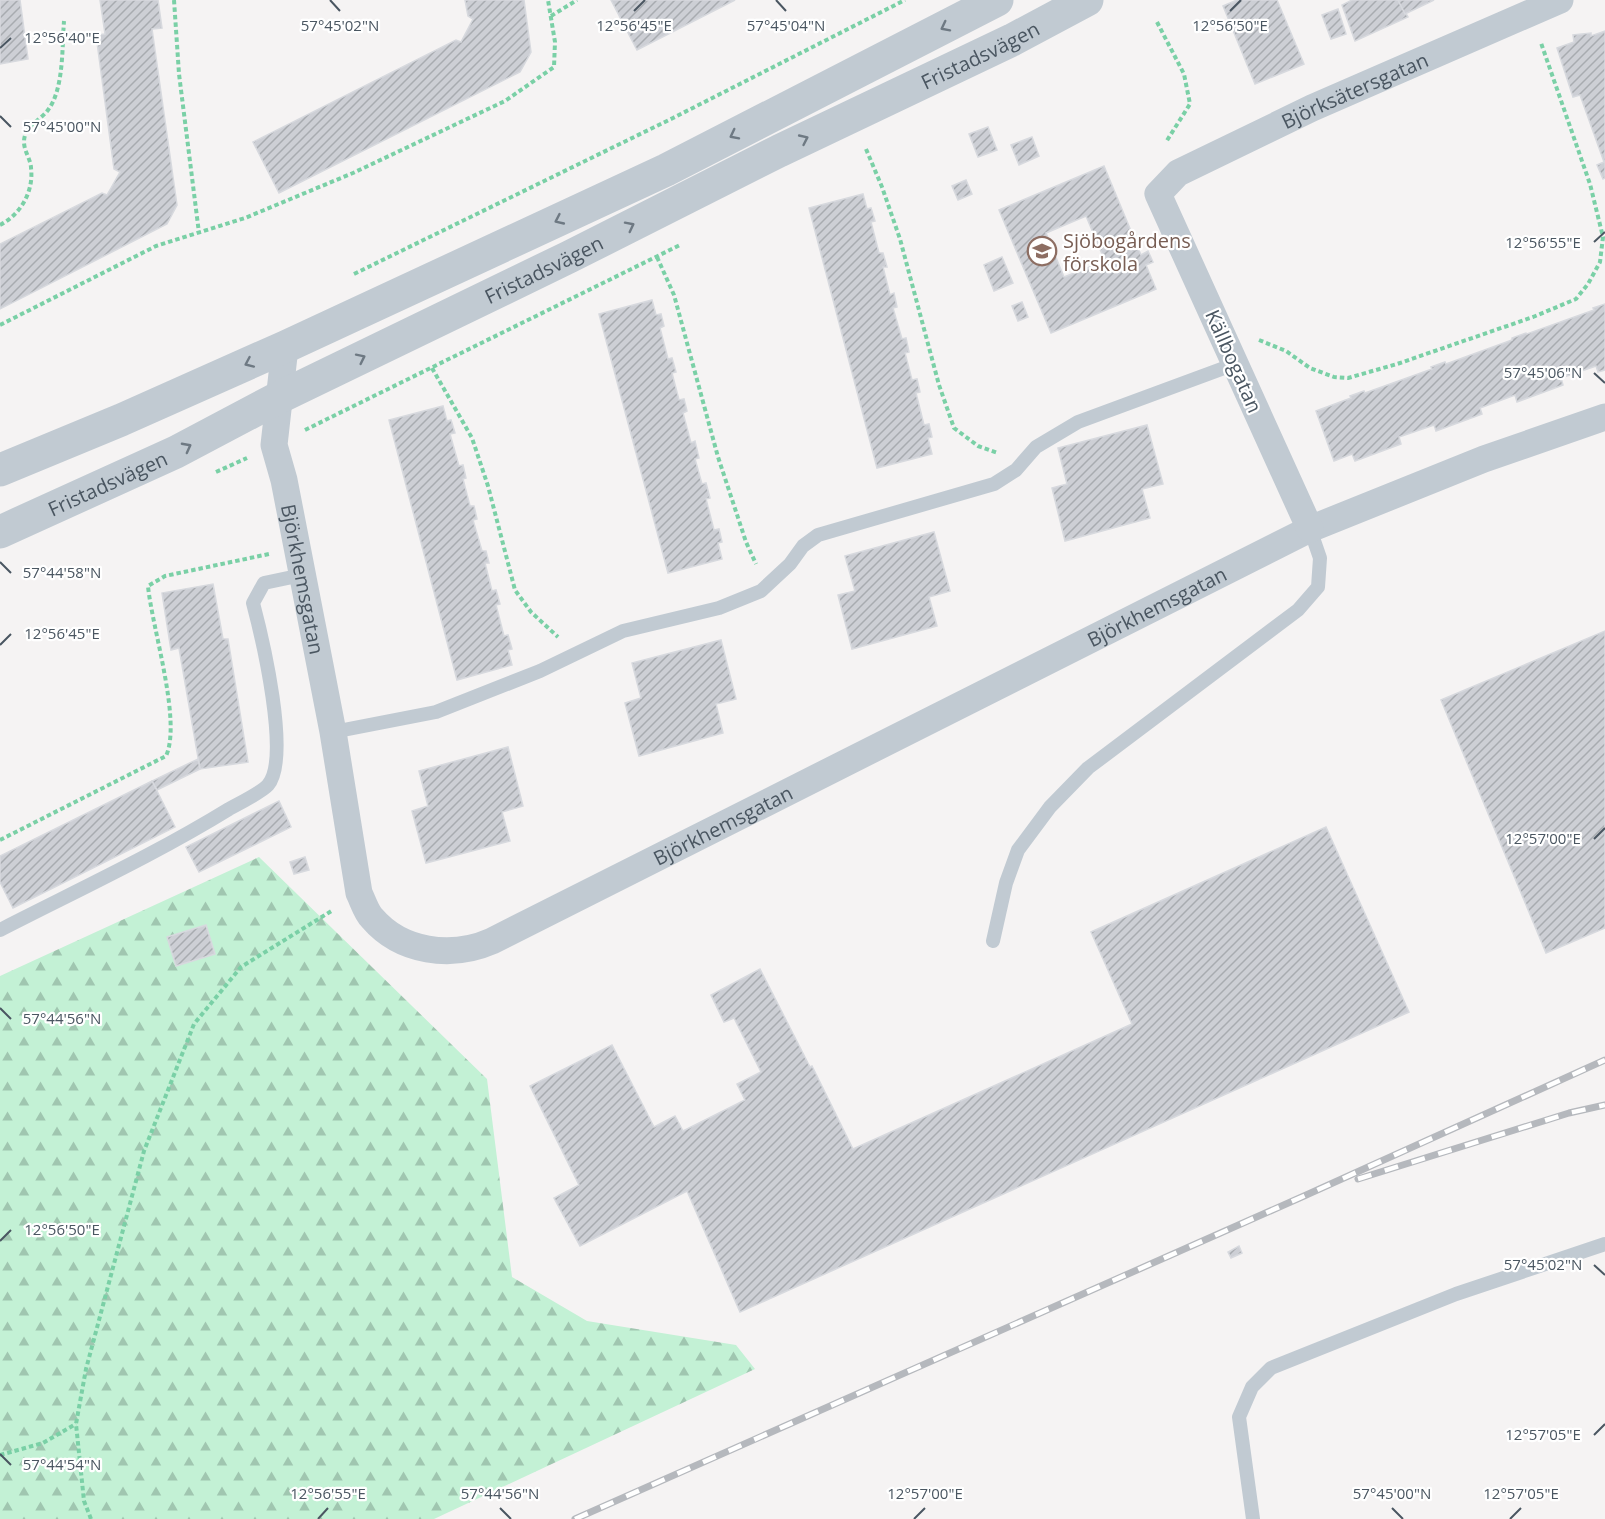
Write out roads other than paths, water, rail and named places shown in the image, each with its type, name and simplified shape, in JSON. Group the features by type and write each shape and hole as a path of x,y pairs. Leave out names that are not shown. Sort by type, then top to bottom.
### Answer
{"street":[{"name":"Fristadsvägen","path":"0,470 121,420 285,347 666,170 997,0"},
{"name":"Fristadsvägen","path":"0,532 176,452 278,398 569,257 778,151 1012,40 1087,0"},
{"name":"Björksätersgatan","path":"1158,194 1178,173 1312,108 1560,0"},
{"name":"Källbogatan","path":"1158,194 1310,529"},
{"name":"Björkhemsgatan","path":"285,347 274,445 284,480 333,732 359,893 371,917 398,941 423,949 476,948 1310,529 1484,459 1605,417"}],"lane":[{"path":"333,732 435,711 540,671 623,631 719,608 761,591 790,564 803,546 818,535 994,484 1016,470 1036,447 1078,422 1235,364"},
{"path":"993,941 1006,884 1018,850 1050,807 1088,768 1298,610 1318,587 1320,558 1310,529"},
{"path":"0,930 206,824 268,785 277,759 275,719 263,640 253,603 264,583 302,575"},
{"path":"1253,1519 1239,1417 1252,1387 1271,1368 1456,1294 1605,1244"}],"railway":[{"path":"575,1519 1605,1060"},
{"path":"1358,1179 1569,1113 1605,1105"}],"place":[{"name":"Sjöbogårdens förskola","path":"1042,251"}]}
